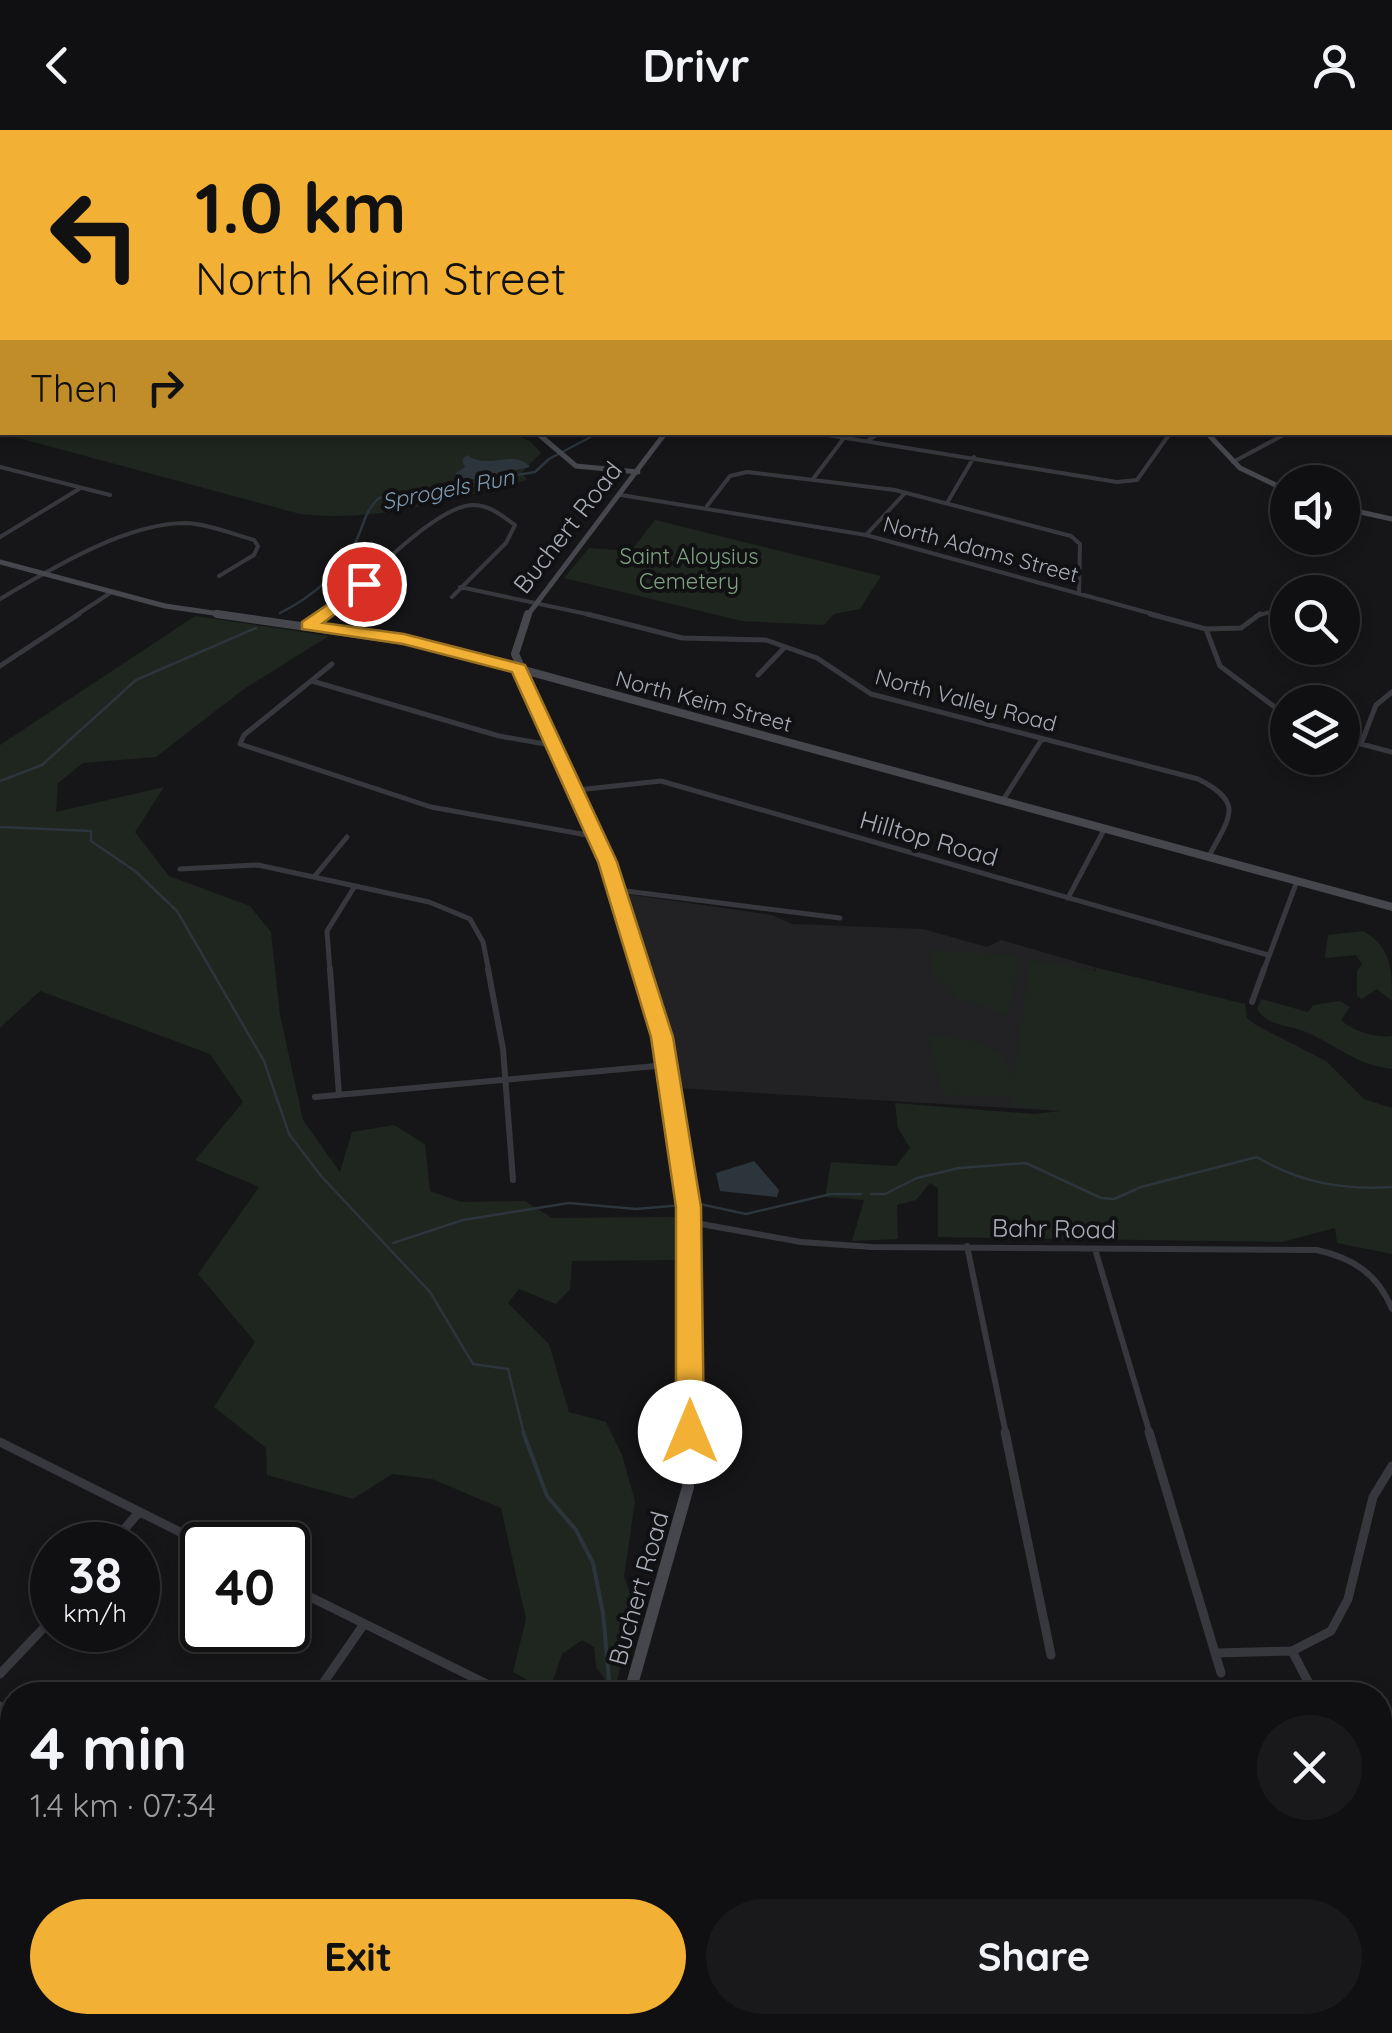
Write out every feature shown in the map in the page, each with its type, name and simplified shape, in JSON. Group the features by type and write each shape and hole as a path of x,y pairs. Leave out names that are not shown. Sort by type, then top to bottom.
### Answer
{"main road":[{"path":"1360,512 1392,519"}],"street":[{"path":"539,435 556,453 586,468 638,472"},
{"name":"Buchert Road","path":"633,1682 687,1496 690,1222 666,1065 618,890 514,654 519,630 538,601 664,435"},
{"path":"826,435 1129,482 1137,480 1169,435"},
{"path":"868,442 877,435"},
{"path":"1209,435 1232,462 1270,482"},
{"path":"1232,462 1284,435"},
{"path":"813,478 844,438"},
{"path":"947,504 974,457"},
{"path":"1,468 110,495"},
{"path":"706,506 724,482 737,474 813,478 905,492 1076,539 1079,594"},
{"path":"0,538 80,488"},
{"path":"866,536 905,492"},
{"name":"North Adams Street","path":"621,495 706,506 866,536 1206,629"},
{"path":"308,626 364,584 408,536 436,516 460,508 492,510 515,525 506,543 452,596"},
{"path":"0,599 40,574 142,531 185,522 242,534 256,543 254,555 219,576"},
{"name":"North Keim Street","path":"0,562 173,608 404,639 1392,907"},
{"name":"North Valley Road","path":"460,587 538,601 682,638 747,638 785,647 817,658 870,694 1198,779 1224,792 1231,810 1209,856"},
{"path":"0,668 110,593"},
{"path":"1270,610 1242,628 1206,629 1220,666 1270,703"},
{"path":"758,676 785,647"},
{"path":"332,664 244,735 240,744 431,806 598,838"},
{"path":"312,681 499,736 556,746"},
{"path":"1392,692 1376,704 1361,744 1392,752"},
{"path":"1003,800 1042,739"},
{"name":"Hilltop Road","path":"577,790 657,780 1268,956"},
{"path":"1068,898 1105,828"},
{"path":"314,878 346,837"},
{"path":"180,869 248,863 452,908 473,922 483,942 506,1080 513,1180"},
{"path":"1252,1002 1297,881"},
{"path":"339,1095 327,932 331,918 356,886"},
{"path":"618,890 840,918"},
{"path":"315,1097 666,1065"},
{"name":"Bahr Road","path":"690,1222 800,1242 1334,1253 1378,1280 1392,1308"},
{"path":"966,1246 1051,1655"},
{"path":"1095,1249 1221,1672"},
{"path":"0,1442 180,1532"},
{"path":"1215,1654 1292,1651 1331,1631 1342,1616 1373,1498 1392,1466"},
{"path":"132,1522 140,1512"},
{"path":"310,1597 482,1682"},
{"path":"323,1682 364,1624"},
{"path":"0,1674 30,1642"},
{"path":"1292,1651 1308,1682"}],"shaded area":[{"path":"467,455 484,461 516,459 530,467 464,481 456,473 465,467 462,460"},
{"path":"626,894 772,915 792,924 923,929 987,947 1001,940 1094,967 1095,1113 676,1088"},
{"path":"754,1161 779,1190 777,1197 720,1191 716,1173"}],"green space":[{"path":"7,435 515,435 530,441 541,453 522,472 527,480 471,495 386,512 300,514"},
{"name":"Saint Aloysius Cemetery","path":"655,520 881,576 860,609 834,614 824,625 742,621 564,578 589,548 631,551"},
{"path":"195,616 329,636 244,689 156,757 83,763 58,783 56,812 164,787 135,832 169,876 250,906 271,932 280,1015 303,1120 340,1172 352,1132 394,1125 425,1144 430,1191 461,1202 525,1201 552,1218 678,1217 681,1260 572,1261 570,1289 556,1304 519,1289 508,1303 549,1344 569,1412 606,1422 622,1455 635,1501 624,1577 636,1607 617,1682 607,1682 596,1667 594,1647 582,1640 562,1654 552,1682 531,1682 513,1672 526,1619 501,1508 432,1479 392,1474 353,1499 267,1475 266,1448 214,1407 255,1342 198,1274 259,1187 195,1160 243,1102 210,1054 40,991 0,1028 0,745"},
{"path":"1363,931 1385,952 1392,979 1392,1001 1377,989 1362,999 1357,996 1357,971 1362,964 1356,955 1325,958 1328,935"},
{"path":"930,950 1015,955 1019,961 1008,1015 958,998 932,973"},
{"path":"1030,960 1096,971 1094,967 1245,1004 1247,1018 1256,1025 1326,1061 1364,1099 1392,1108 1392,1254 1337,1243 1335,1228 1282,1242 938,1237 938,1188 930,1183 916,1200 897,1205 898,1239 852,1241 864,1200 825,1197 831,1162 896,1166 910,1148 898,1128 895,1103 1034,1114 1061,1111 1013,1105 1013,1097 943,1095 928,1036 969,1040 992,1048 1014,1079"},
{"path":"1261,999 1308,1012 1313,1005 1340,1001 1350,1007 1341,1020 1346,1024 1365,1033 1392,1036 1392,1069 1368,1064 1306,1032 1267,1019 1257,1009"}],"waterway":[{"name":"Sprogels Run","path":"280,613 314,592 333,574 379,498 535,472 549,459 594,435"},
{"name":"Sprogels Run","path":"0,781 42,765 136,680 256,628"},
{"path":"0,827 91,831 91,841 135,871 177,911 264,1061 289,1134 321,1176 430,1292 473,1364 508,1369 524,1434"},
{"path":"871,1194 885,1194 917,1178 959,1168 1026,1163 1101,1198 1114,1199 1141,1187 1257,1157 1322,1183 1392,1187"},
{"path":"695,1203 746,1214 831,1194 861,1194"},
{"path":"393,1243 463,1220 569,1203 636,1209 682,1205"},
{"path":"523,1432 547,1496 576,1530 593,1563 603,1613 608,1682"}],"route":[{"path":"364,584 308,626 404,639 519,669 608,862 662,1037 688,1207 690,1432"}]}
